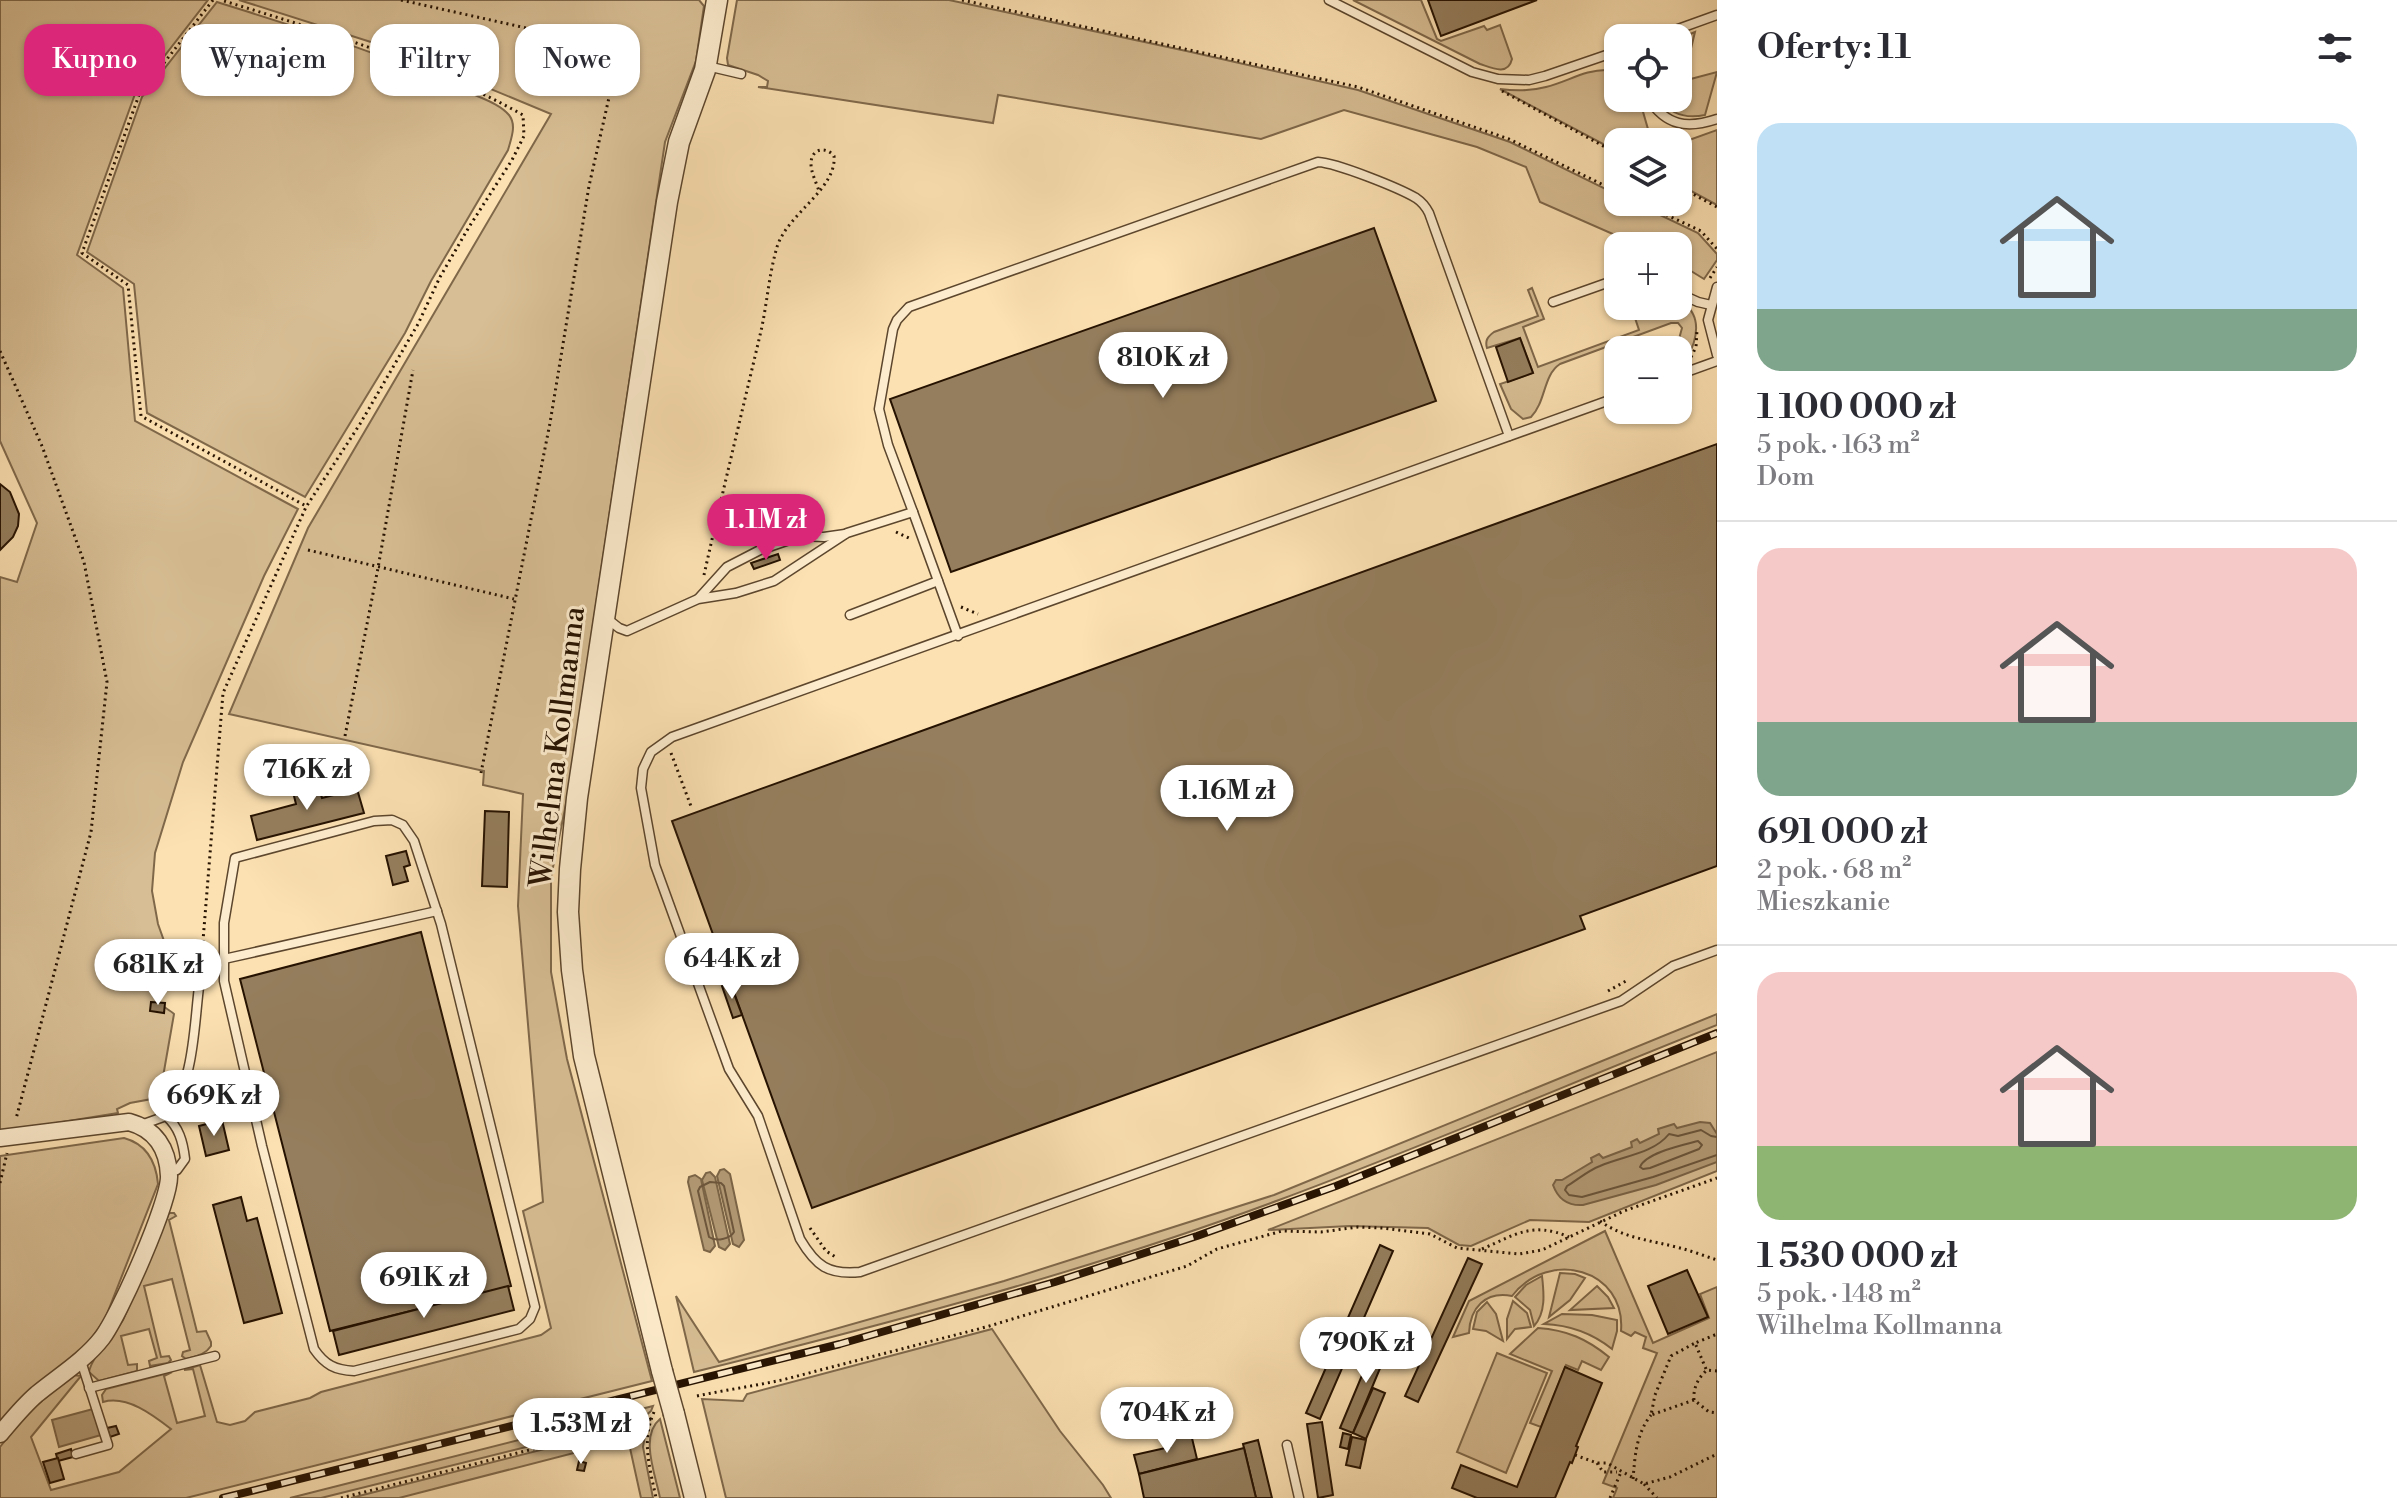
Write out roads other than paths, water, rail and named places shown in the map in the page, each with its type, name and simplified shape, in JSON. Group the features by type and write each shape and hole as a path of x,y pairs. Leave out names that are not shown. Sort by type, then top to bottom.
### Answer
{"street":[{"name":"Wilhelma Kollmanna","path":"695,1498 665,1411 662,1371 584,1056 568,898 573,840 604,617 675,157 706,66 715,10"},
{"path":"0,1434 29,1402 100,1341 120,1309 167,1195 169,1173 157,1138 141,1125 121,1121 6,1137"}],"lane":[{"path":"1329,0 1472,72 1498,79 1529,80 1604,56"},
{"path":"1692,24 1717,15"},
{"path":"706,66 741,74"},
{"path":"1659,112 1663,117 1691,126 1717,119"},
{"path":"958,636 888,445 879,409 893,329 909,307 1318,162 1329,163 1395,189 1425,206 1509,436"},
{"path":"1553,302 1604,284"},
{"path":"1717,287 1708,320 1717,355"},
{"path":"1692,299 1711,305"},
{"path":"1692,370 1717,361"},
{"path":"1604,402 672,737 651,752 643,769 641,788 655,865 729,1069 758,1116 800,1239 810,1256 823,1268 843,1274 860,1272 1621,1001 1673,966 1717,950"},
{"path":"698,599 727,567 760,550 801,536 824,537 847,533 913,512"},
{"path":"604,617 627,631 698,599 736,593 774,581 847,533"},
{"path":"850,615 938,581"},
{"path":"392,820 403,825 414,841 437,911 535,1307 525,1325 519,1329 354,1371 336,1370 321,1360 314,1349 228,1008 224,981 224,923 235,858 374,821 392,820"},
{"path":"224,959 437,911"},
{"path":"141,1125 166,1116 176,1106 189,1064 199,987"},
{"path":"176,1106 191,1109 266,1090"},
{"path":"166,1116 175,1124 185,1159 177,1170 169,1173"},
{"path":"89,1388 215,1356"},
{"path":"76,1454 108,1445 80,1360"},
{"path":"1287,1445 1299,1498"}],"water":[{"path":"1710,1123 1717,1134 1717,1162 1656,1185 1583,1205 1568,1203 1555,1190 1553,1185 1556,1180 1562,1180 1592,1162 1591,1158 1599,1154 1603,1158 1632,1147 1631,1142 1637,1139 1640,1143 1659,1134 1658,1129"},
{"path":"724,1169 730,1174 744,1240 739,1247 733,1244 717,1176"},
{"path":"710,1172 715,1177 730,1244 725,1250 719,1247 702,1180"},
{"path":"695,1175 701,1179 715,1246 710,1252 704,1250 688,1182 689,1177"},
{"path":"93,1409 101,1435 59,1447 52,1420"}],"railway":[{"path":"223,1498 840,1344 1055,1282 1336,1186 1717,1033"}]}
